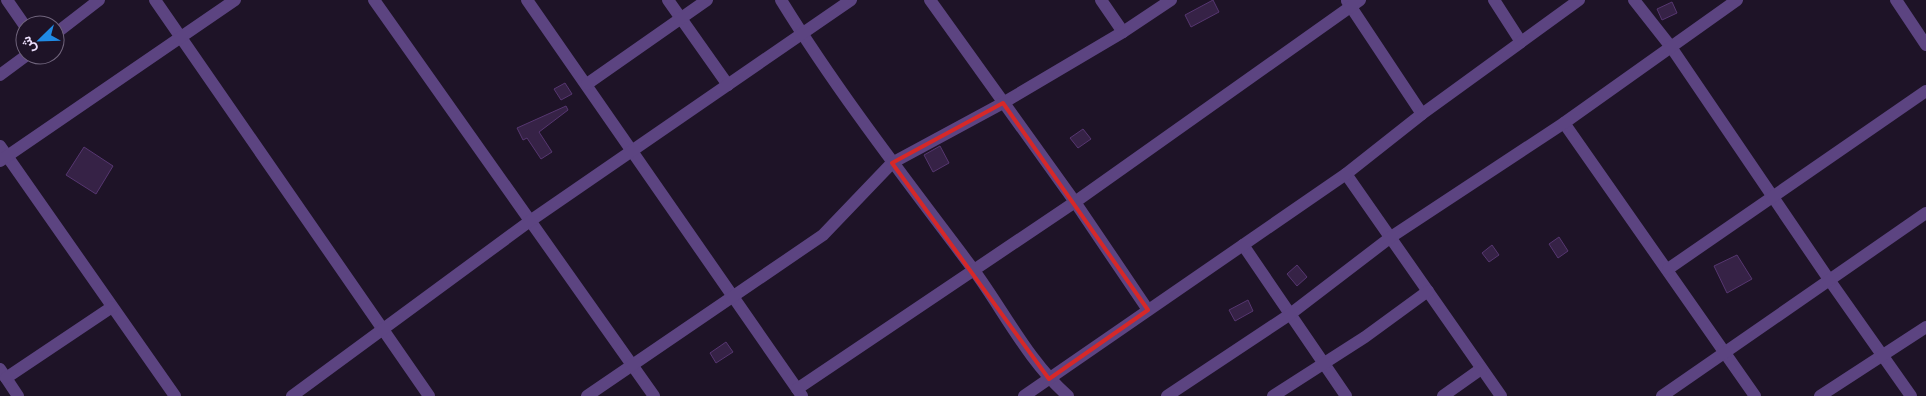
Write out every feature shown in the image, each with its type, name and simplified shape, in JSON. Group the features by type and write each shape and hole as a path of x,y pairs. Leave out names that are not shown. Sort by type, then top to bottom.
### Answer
{"street":[{"path":"7,0 17,15"},
{"path":"65,26 99,0"},
{"path":"155,0 429,396"},
{"path":"175,396 2,155 235,0"},
{"path":"374,0 654,396"},
{"path":"527,0 800,392 1075,202 1352,2 1422,114"},
{"path":"668,0 728,85"},
{"path":"587,84 707,0"},
{"path":"781,0 802,34 892,163 974,271 1049,379 1068,396"},
{"path":"292,396 530,221 851,0"},
{"path":"930,0 1075,202 1148,310"},
{"path":"1101,0 1123,32"},
{"path":"587,396 823,235 892,163 1003,103 1123,32 1171,0"},
{"path":"1494,0 1521,42"},
{"path":"1024,396 1346,174 1422,114 1579,0"},
{"path":"1634,0 1671,47 1772,197 1911,396"},
{"path":"1167,396 1289,315 1391,236 1564,123 1737,0"},
{"path":"1896,0 1926,45"},
{"path":"0,75 15,64"},
{"path":"1668,270 1926,91"},
{"path":"1564,123 1755,396"},
{"path":"1346,174 1391,236 1500,396"},
{"path":"1662,396 1926,213"},
{"path":"1243,245 1346,396"},
{"path":"1273,396 1365,337 1428,291"},
{"path":"18,396 3,374 112,307"},
{"path":"1820,396 1926,328"},
{"path":"1443,396 1481,369"}],"highlighted area":[{"path":"1003,103 1148,310 1049,379 892,163"}],"building":[{"path":"1213,0 1219,12 1191,27 1185,15"},
{"path":"1672,2 1677,13 1662,20 1657,9"},
{"path":"565,83 572,94 561,100 554,89"},
{"path":"566,106 568,110 539,132 552,152 541,159 527,138 523,140 517,128"},
{"path":"1083,129 1091,139 1078,148 1070,138"},
{"path":"940,146 949,163 933,172 924,155"},
{"path":"84,147 113,166 96,194 66,175"},
{"path":"1559,237 1568,251 1558,258 1549,244"},
{"path":"1492,245 1499,255 1489,262 1482,253"},
{"path":"1737,255 1752,279 1727,293 1714,266"},
{"path":"1297,265 1307,277 1297,286 1287,274"},
{"path":"1248,300 1253,311 1235,321 1229,310"},
{"path":"726,342 733,352 716,363 710,353"}]}
